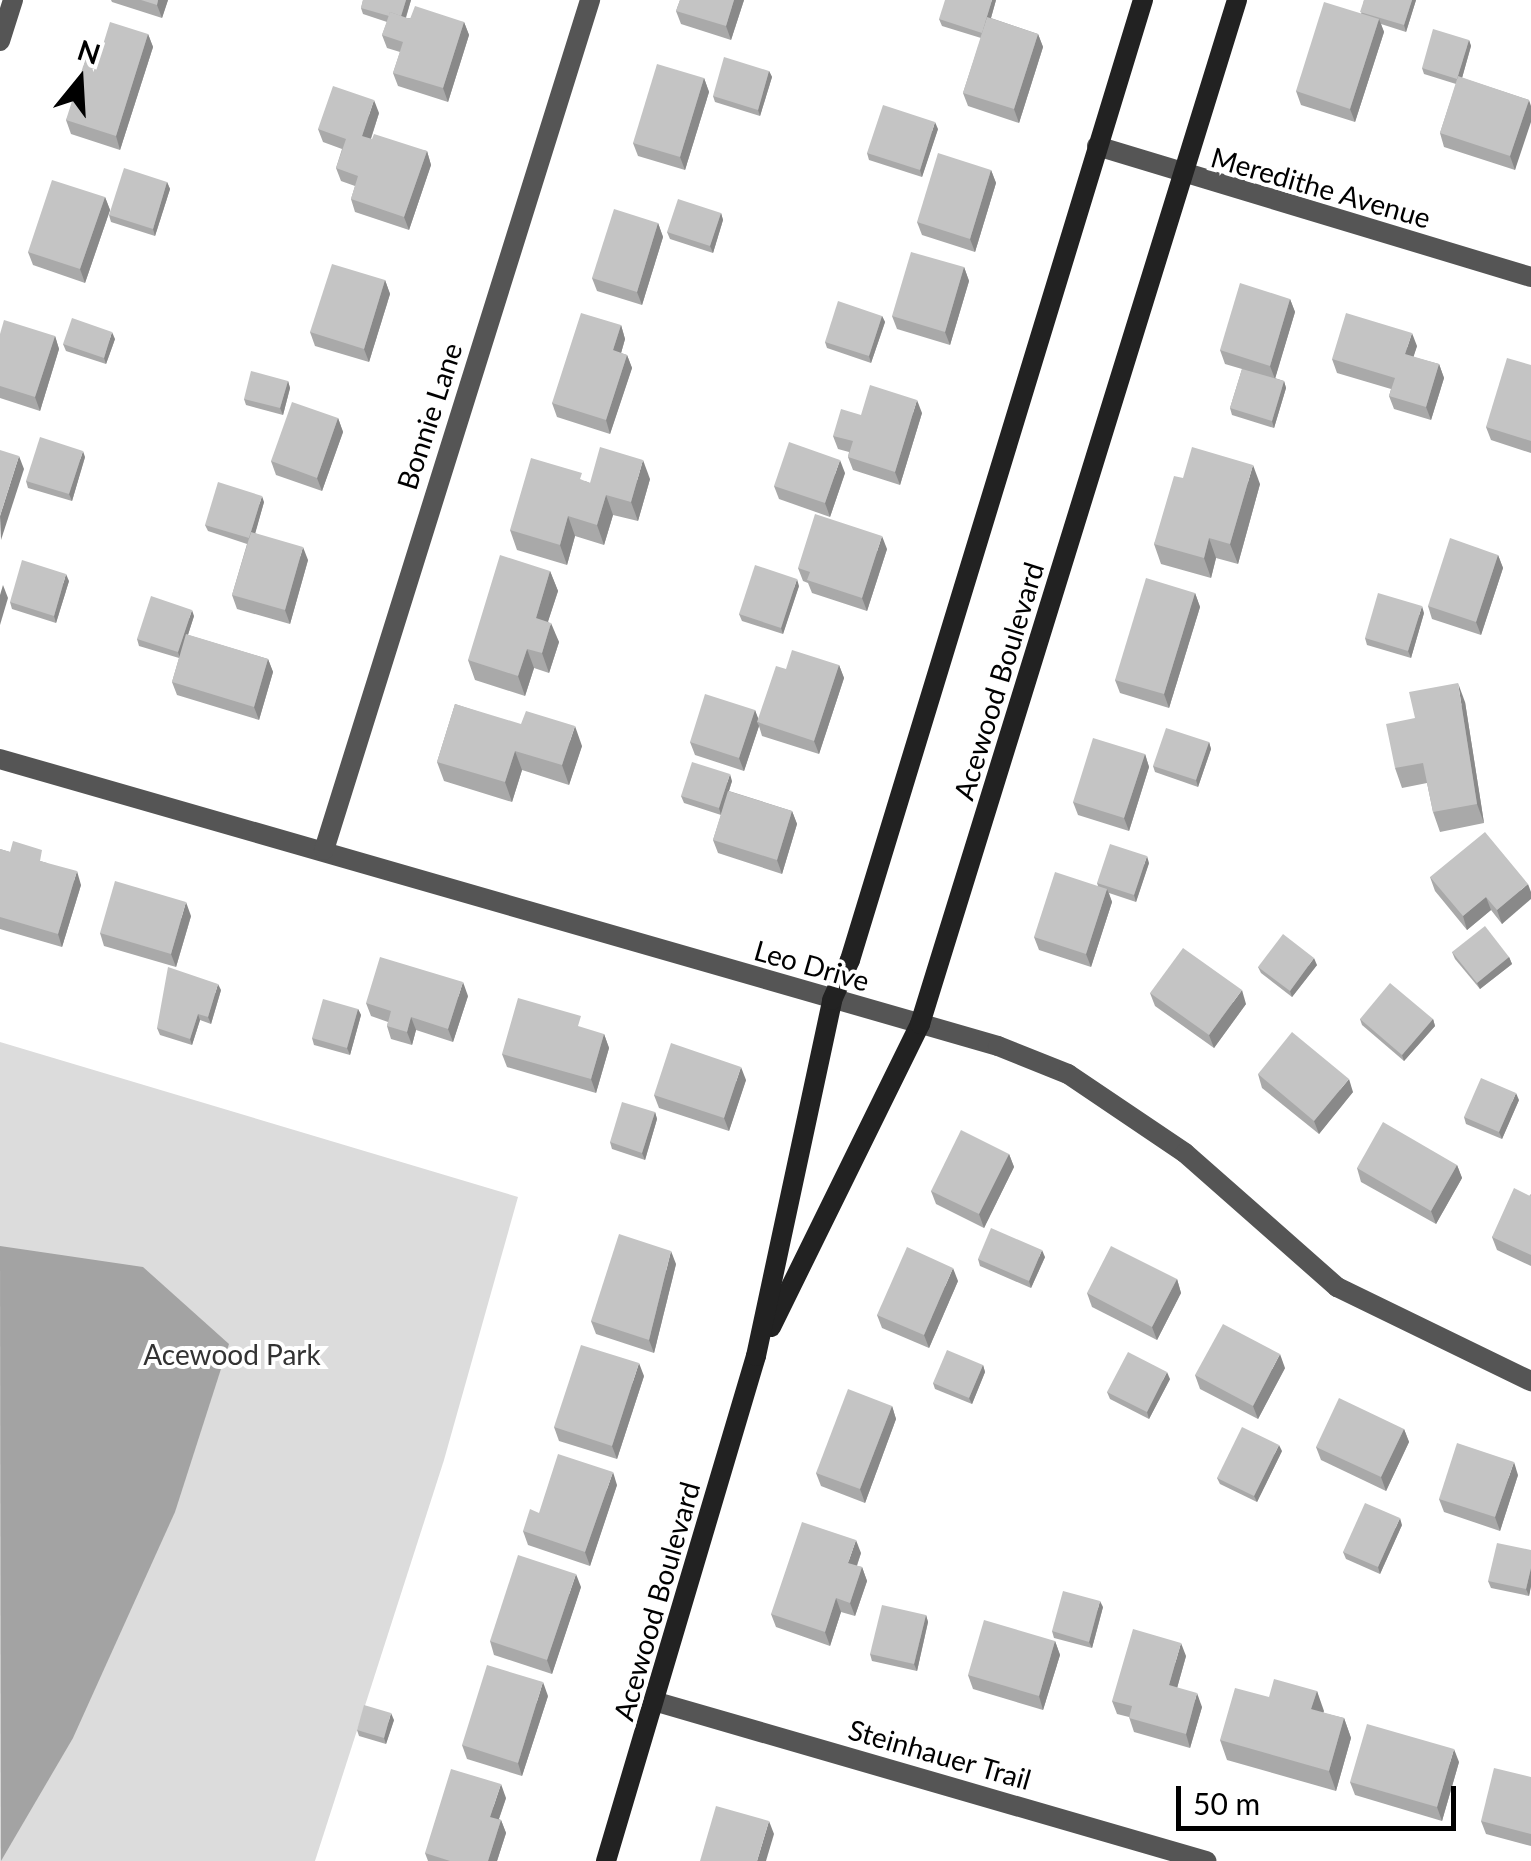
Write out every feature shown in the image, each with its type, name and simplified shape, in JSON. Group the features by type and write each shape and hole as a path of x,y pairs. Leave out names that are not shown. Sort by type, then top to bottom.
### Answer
{"street":[{"path":"0,40 12,0"},
{"name":"Bonnie Lane","path":"324,850 590,0"},
{"name":"Acewood Boulevard","path":"606,1861 657,1702 756,1356 832,1000 850,960 1143,0"},
{"name":"Acewood Boulevard","path":"756,1356 920,1024 1236,0"},
{"name":"Meredithe Avenue","path":"1097,146 1531,277"},
{"name":"Leo Drive","path":"0,759 920,1024 1068,1074 1186,1153 1337,1287 1531,1381"},
{"name":"Steinhauer Trail","path":"657,1702 1206,1861"}],"green space":[{"name":"Acewood Park","path":"0,1042 518,1197 444,1460 315,1861 0,1861"}],"shaded area":[{"path":"0,1246 143,1267 229,1344 175,1512 73,1738 1,1861"}],"building":[{"path":"363,0 406,0 401,16 390,12 389,16 361,8"},
{"path":"680,0 734,0 726,26 676,11"},
{"path":"945,0 992,0 982,33 939,19"},
{"path":"1364,0 1412,0 1404,25 1360,12"},
{"path":"1324,2 1379,19 1350,109 1296,91"},
{"path":"415,6 464,22 443,88 393,73 403,42 382,35 390,12 410,19"},
{"path":"987,17 1038,34 1014,109 963,93"},
{"path":"110,22 148,34 116,136 66,120 86,57 98,61"},
{"path":"1433,29 1469,40 1457,79 1422,68"},
{"path":"724,57 769,71 758,110 713,96"},
{"path":"657,64 704,78 680,157 633,143"},
{"path":"1458,76 1529,100 1510,156 1440,133"},
{"path":"333,86 374,100 362,136 372,139 374,134 427,151 404,217 351,199 358,176 336,168 346,139 318,129"},
{"path":"883,105 935,122 920,170 867,153"},
{"path":"938,153 991,170 970,239 917,222"},
{"path":"124,168 167,182 153,229 109,215"},
{"path":"52,180 105,197 80,269 28,252"},
{"path":"678,199 721,213 710,246 667,232"},
{"path":"614,209 658,223 637,292 592,278"},
{"path":"911,252 964,267 945,332 892,316"},
{"path":"332,264 385,280 364,349 310,332"},
{"path":"1240,283 1290,299 1270,366 1220,350"},
{"path":"838,301 882,316 869,356 825,342"},
{"path":"581,313 621,325 613,350 627,355 606,420 552,403"},
{"path":"1346,313 1412,333 1405,354 1439,364 1426,407 1389,396 1395,378 1332,359"},
{"path":"72,318 112,332 104,358 63,344"},
{"path":"4,320 55,336 35,397 0,386 0,334"},
{"path":"1507,358 1531,365 1531,441 1486,427"},
{"path":"1242,369 1284,381 1272,421 1230,408"},
{"path":"251,371 288,381 280,408 244,399"},
{"path":"870,385 917,400 895,472 848,457 853,441 833,436 841,409 861,415"},
{"path":"292,402 338,418 317,478 271,461"},
{"path":"40,437 83,451 69,494 26,481"},
{"path":"789,442 840,460 825,503 774,486"},
{"path":"600,447 643,460 631,502 606,495 597,525 568,516 560,545 510,530 531,458 582,473 580,479 590,483"},
{"path":"1192,447 1253,465 1230,544 1209,538 1204,558 1154,544 1174,476 1183,478"},
{"path":"0,450 19,456 0,516"},
{"path":"218,482 262,496 249,538 205,525"},
{"path":"815,514 882,536 862,598 807,580 810,572 798,568"},
{"path":"251,532 303,547 285,610 232,595"},
{"path":"1450,538 1498,555 1476,622 1428,606"},
{"path":"500,555 550,571 536,618 551,623 542,653 527,649 518,676 468,660"},
{"path":"22,560 66,574 54,616 10,602"},
{"path":"755,565 797,579 781,628 739,614"},
{"path":"1146,578 1195,593 1164,694 1115,680"},
{"path":"1378,593 1422,606 1408,651 1365,638"},
{"path":"151,596 192,610 178,652 137,639"},
{"path":"186,634 268,659 254,707 172,682"},
{"path":"792,650 839,665 814,741 757,722 776,666 786,669"},
{"path":"1458,683 1477,804 1433,812 1423,763 1395,768 1386,724 1415,718 1409,692"},
{"path":"705,694 755,710 739,758 690,742"},
{"path":"455,704 521,724 526,711 575,726 562,765 515,751 505,782 437,762"},
{"path":"1166,728 1209,742 1196,780 1153,766"},
{"path":"1093,738 1145,754 1124,818 1073,802"},
{"path":"692,762 730,774 719,808 681,796"},
{"path":"728,791 792,811 777,860 713,840"},
{"path":"1485,832 1528,884 1497,910 1486,897 1463,916 1430,877"},
{"path":"13,841 42,850 40,861 77,871 58,934 0,917 0,849 10,852"},
{"path":"1110,844 1147,856 1134,895 1097,883"},
{"path":"1055,872 1107,889 1086,954 1034,937"},
{"path":"115,881 186,902 171,954 100,933"},
{"path":"1485,926 1509,957 1477,983 1452,952"},
{"path":"1283,934 1314,958 1290,991 1258,967"},
{"path":"1183,948 1242,990 1209,1035 1150,993"},
{"path":"380,957 463,982 448,1029 411,1017 407,1032 387,1026 391,1011 366,1003"},
{"path":"168,967 218,984 208,1017 198,1014 190,1039 157,1028"},
{"path":"1390,983 1433,1019 1402,1055 1360,1019"},
{"path":"518,998 581,1016 578,1026 604,1034 591,1079 502,1054"},
{"path":"323,999 358,1009 347,1048 312,1038"},
{"path":"1292,1032 1349,1079 1314,1121 1258,1074"},
{"path":"671,1043 741,1067 724,1118 654,1095"},
{"path":"1481,1078 1516,1093 1499,1132 1464,1117"},
{"path":"622,1102 655,1112 642,1153 610,1142"},
{"path":"1383,1122 1457,1165 1431,1211 1357,1168"},
{"path":"961,1130 1009,1154 979,1214 931,1191"},
{"path":"1514,1188 1531,1194 1531,1255 1492,1237"},
{"path":"991,1228 1042,1250 1029,1281 978,1259"},
{"path":"619,1234 671,1251 649,1340 591,1321"},
{"path":"1111,1246 1177,1279 1152,1327 1087,1293"},
{"path":"907,1247 953,1268 924,1335 877,1315"},
{"path":"1223,1324 1280,1354 1253,1406 1195,1375"},
{"path":"581,1345 639,1363 612,1446 554,1427"},
{"path":"947,1350 983,1365 969,1398 933,1383"},
{"path":"1128,1352 1167,1372 1147,1412 1107,1392"},
{"path":"848,1389 892,1406 860,1489 816,1473"},
{"path":"1339,1398 1404,1429 1381,1477 1316,1447"},
{"path":"1242,1427 1279,1445 1254,1496 1217,1478"},
{"path":"1457,1443 1514,1462 1495,1517 1439,1499"},
{"path":"558,1454 613,1472 585,1552 523,1531 530,1509 539,1513"},
{"path":"1365,1503 1400,1518 1378,1567 1343,1552"},
{"path":"802,1522 856,1540 848,1563 862,1567 850,1603 836,1598 825,1632 771,1614"},
{"path":"1497,1543 1531,1550 1526,1589 1488,1581"},
{"path":"518,1555 576,1574 547,1660 490,1641"},
{"path":"1063,1591 1100,1601 1089,1642 1052,1631"},
{"path":"882,1605 926,1615 914,1664 870,1654"},
{"path":"984,1620 1055,1641 1039,1696 968,1675"},
{"path":"1133,1629 1181,1643 1169,1685 1197,1693 1186,1734 1129,1718 1132,1706 1112,1701"},
{"path":"487,1665 543,1682 518,1763 462,1745"},
{"path":"1274,1679 1317,1691 1311,1709 1344,1718 1329,1771 1220,1740 1235,1688 1269,1697"},
{"path":"364,1705 391,1713 384,1738 357,1730"},
{"path":"1367,1724 1454,1749 1437,1807 1350,1782"},
{"path":"1494,1768 1531,1777 1531,1834 1481,1821"},
{"path":"451,1769 501,1784 490,1817 501,1820 488,1861 450,1861 425,1853"},
{"path":"716,1806 769,1821 757,1861 700,1861"}]}
